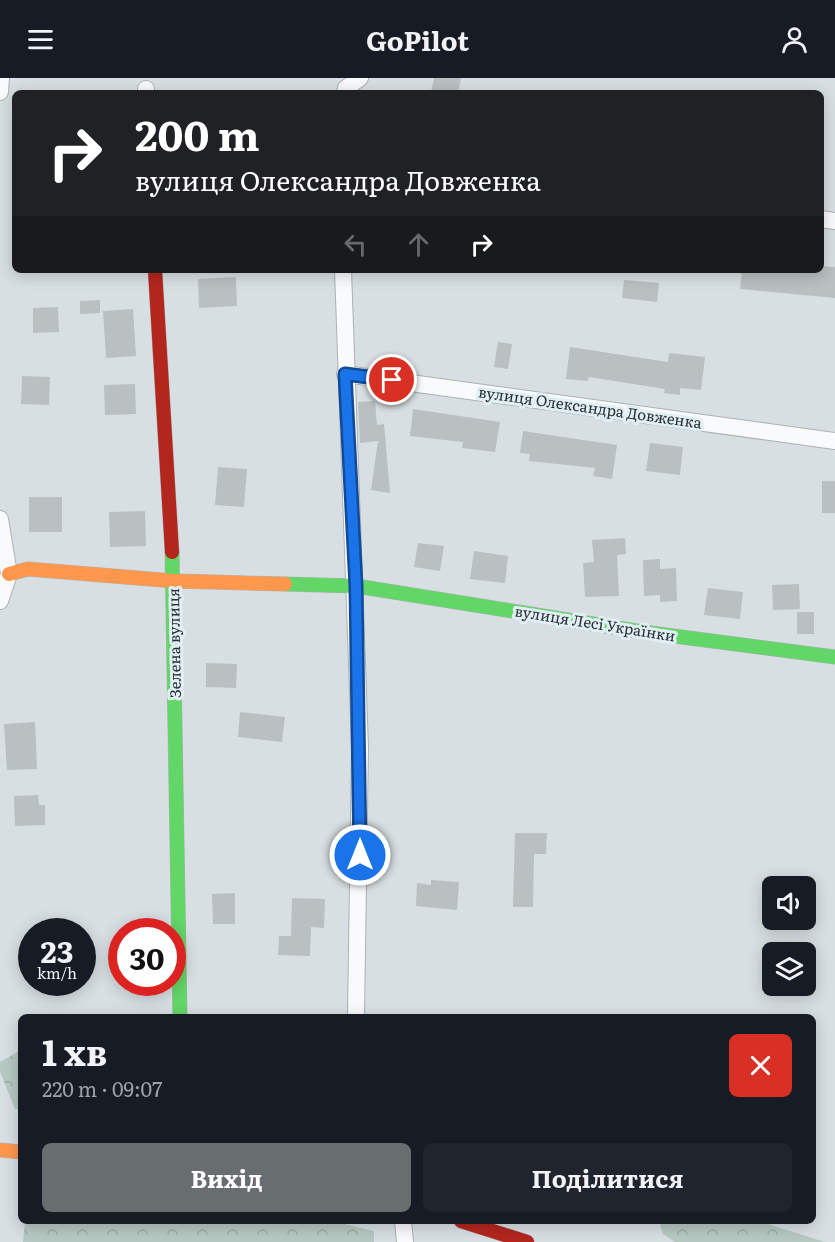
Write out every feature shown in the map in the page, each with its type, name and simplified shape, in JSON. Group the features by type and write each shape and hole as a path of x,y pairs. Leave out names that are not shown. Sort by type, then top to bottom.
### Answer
{"street":[{"path":"0,92 1,78"},
{"path":"346,90 360,78"},
{"name":"Зелена вулиця","path":"155,273 174,581 180,1014"},
{"path":"343,273 360,748 356,1014"},
{"name":"вулиця Олександра Довженка","path":"345,374 835,441"},
{"path":"0,519 9,574 0,601"},
{"name":"вулиця Лесі Українки","path":"9,574 28,569 174,581 356,586 643,632 835,657"},
{"path":"0,1150 18,1152"},
{"path":"402,1224 405,1242"},
{"path":"470,1224 527,1242"}],"green space":[{"path":"18,1052 18,1109 15,1109 0,1072 0,1062"},
{"path":"25,1224 345,1224 374,1231 374,1242 23,1242"},
{"path":"661,1224 768,1224 825,1242 675,1242 663,1234"}],"building":[{"path":"434,78 461,78 459,90 431,90"},
{"path":"824,266 835,267 835,298 740,289 742,273 824,273"},
{"path":"236,277 237,306 199,308 198,279"},
{"path":"624,280 659,283 657,302 622,298"},
{"path":"100,300 100,313 80,314 80,301"},
{"path":"58,307 59,332 33,333 33,308"},
{"path":"133,309 136,356 106,358 103,311"},
{"path":"498,342 512,344 508,369 494,367"},
{"path":"570,347 668,362 669,353 705,357 701,390 680,388 680,395 664,393 665,389 589,377 588,381 566,379"},
{"path":"22,376 50,377 49,405 21,404"},
{"path":"135,384 136,414 105,415 104,385"},
{"path":"375,401 377,425 384,424 390,493 371,490 378,441 360,443 358,402"},
{"path":"413,409 500,422 495,452 462,448 463,442 410,436"},
{"path":"523,431 617,445 612,479 593,476 595,468 529,461 530,454 520,453"},
{"path":"650,443 683,447 680,475 646,471"},
{"path":"218,467 247,469 244,507 215,505"},
{"path":"822,481 835,481 835,513 822,513"},
{"path":"29,497 62,497 62,532 29,532"},
{"path":"145,511 146,546 110,547 109,512"},
{"path":"625,538 626,554 617,555 619,596 585,597 583,563 594,562 592,540"},
{"path":"418,543 444,546 440,571 414,567"},
{"path":"474,551 508,556 505,583 470,579"},
{"path":"660,559 660,569 676,568 677,601 660,602 660,595 644,596 643,560"},
{"path":"799,584 800,609 773,610 772,585"},
{"path":"708,588 743,592 740,619 704,615"},
{"path":"797,612 814,612 814,634 797,634"},
{"path":"206,663 237,664 236,688 206,687"},
{"path":"240,712 285,717 282,742 238,737"},
{"path":"35,722 37,769 7,770 4,724"},
{"path":"38,795 39,805 45,805 45,825 15,826 14,796"},
{"path":"515,833 547,833 546,854 534,854 533,907 513,907"},
{"path":"431,880 459,882 457,910 416,906 417,883 431,885"},
{"path":"235,893 235,924 213,924 212,894"},
{"path":"292,898 325,899 324,928 311,927 310,956 278,955 279,936 291,936"}],"traffic: fast":[{"path":"172,552 180,1014"},
{"path":"285,584 356,586 643,632 835,657"}],"traffic: slow":[{"path":"9,574 28,569 174,581 285,584"},
{"path":"0,1150 18,1152"}],"traffic: jam":[{"path":"155,273 172,552"},
{"path":"470,1224 527,1242"}],"route":[{"path":"360,855 356,586 345,374 392,380"}]}
